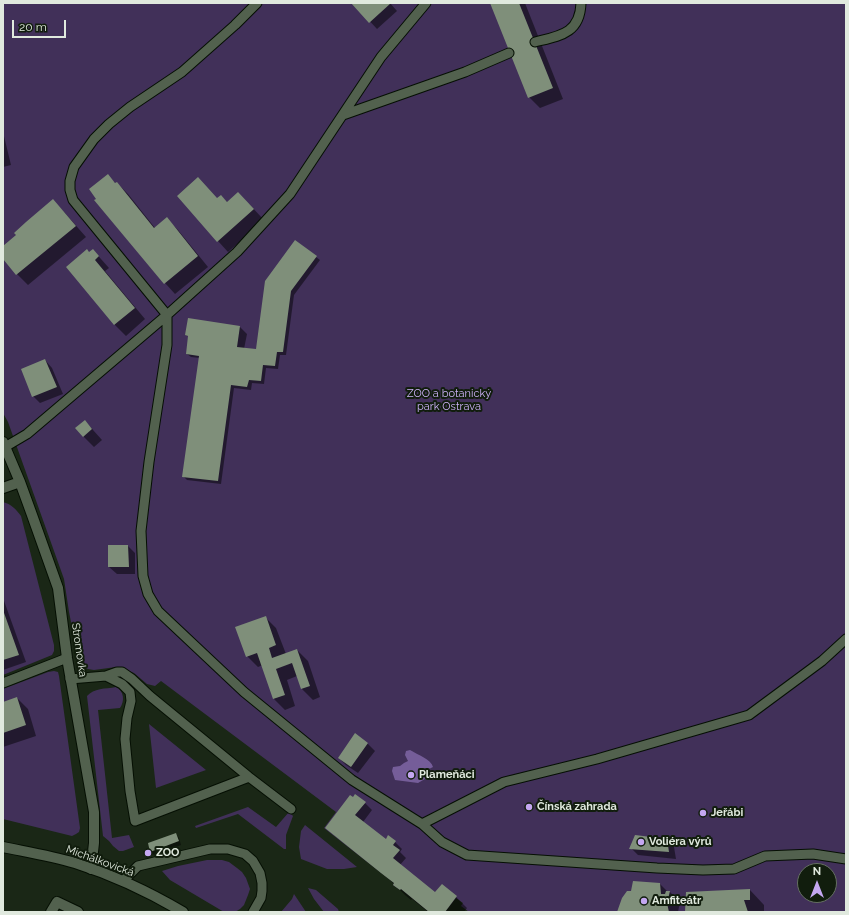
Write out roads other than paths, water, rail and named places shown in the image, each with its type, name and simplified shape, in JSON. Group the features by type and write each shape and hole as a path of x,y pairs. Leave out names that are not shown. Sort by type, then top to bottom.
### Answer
{"street":[{"name":"Stromovka","path":"4,445 20,482 58,588 70,679 94,812 94,844 91,869"},
{"path":"3,488 20,482"},
{"name":"Michálkovická","path":"3,847 57,859 91,869 123,881 183,912"},
{"path":"51,912 57,902 78,912"}],"lane":[{"path":"257,3 235,25 182,72 130,107 109,124 82,154 74,167 70,181 70,190 73,200 167,315 167,345 149,462 141,532 143,576 148,594 158,611 244,692 352,780 422,824 442,842 467,855 703,870 734,869 765,856 813,854 846,859"},
{"path":"4,445 27,434 167,315 237,252 290,194 382,58 426,3"},
{"path":"535,42 562,35 574,26 581,10 581,3"},
{"path":"343,115 465,72 509,53"},
{"path":"422,824 504,782 597,759 748,715 822,661 846,639"},
{"path":"3,683 67,658"},
{"path":"70,679 106,676 117,672 122,672 249,778 291,809"},
{"path":"106,676 122,684 130,692 131,701 127,718 125,739 130,791 135,821 249,778"},
{"path":"123,881 138,866 210,850 228,849 245,854 253,861 260,873 262,883 261,898 253,912"}],"place":[{"name":"Plameňáci","path":"411,775"},
{"name":"Čínská zahrada","path":"529,807"},
{"name":"Jeřábi","path":"703,813"},
{"name":"Voliéra výrů","path":"641,842"},
{"name":"ZOO","path":"148,853"},
{"name":"Amfiteátr","path":"644,901"}],"park label":[{"name":"ZOO a botanický park Ostrava","path":"449,400"}]}
